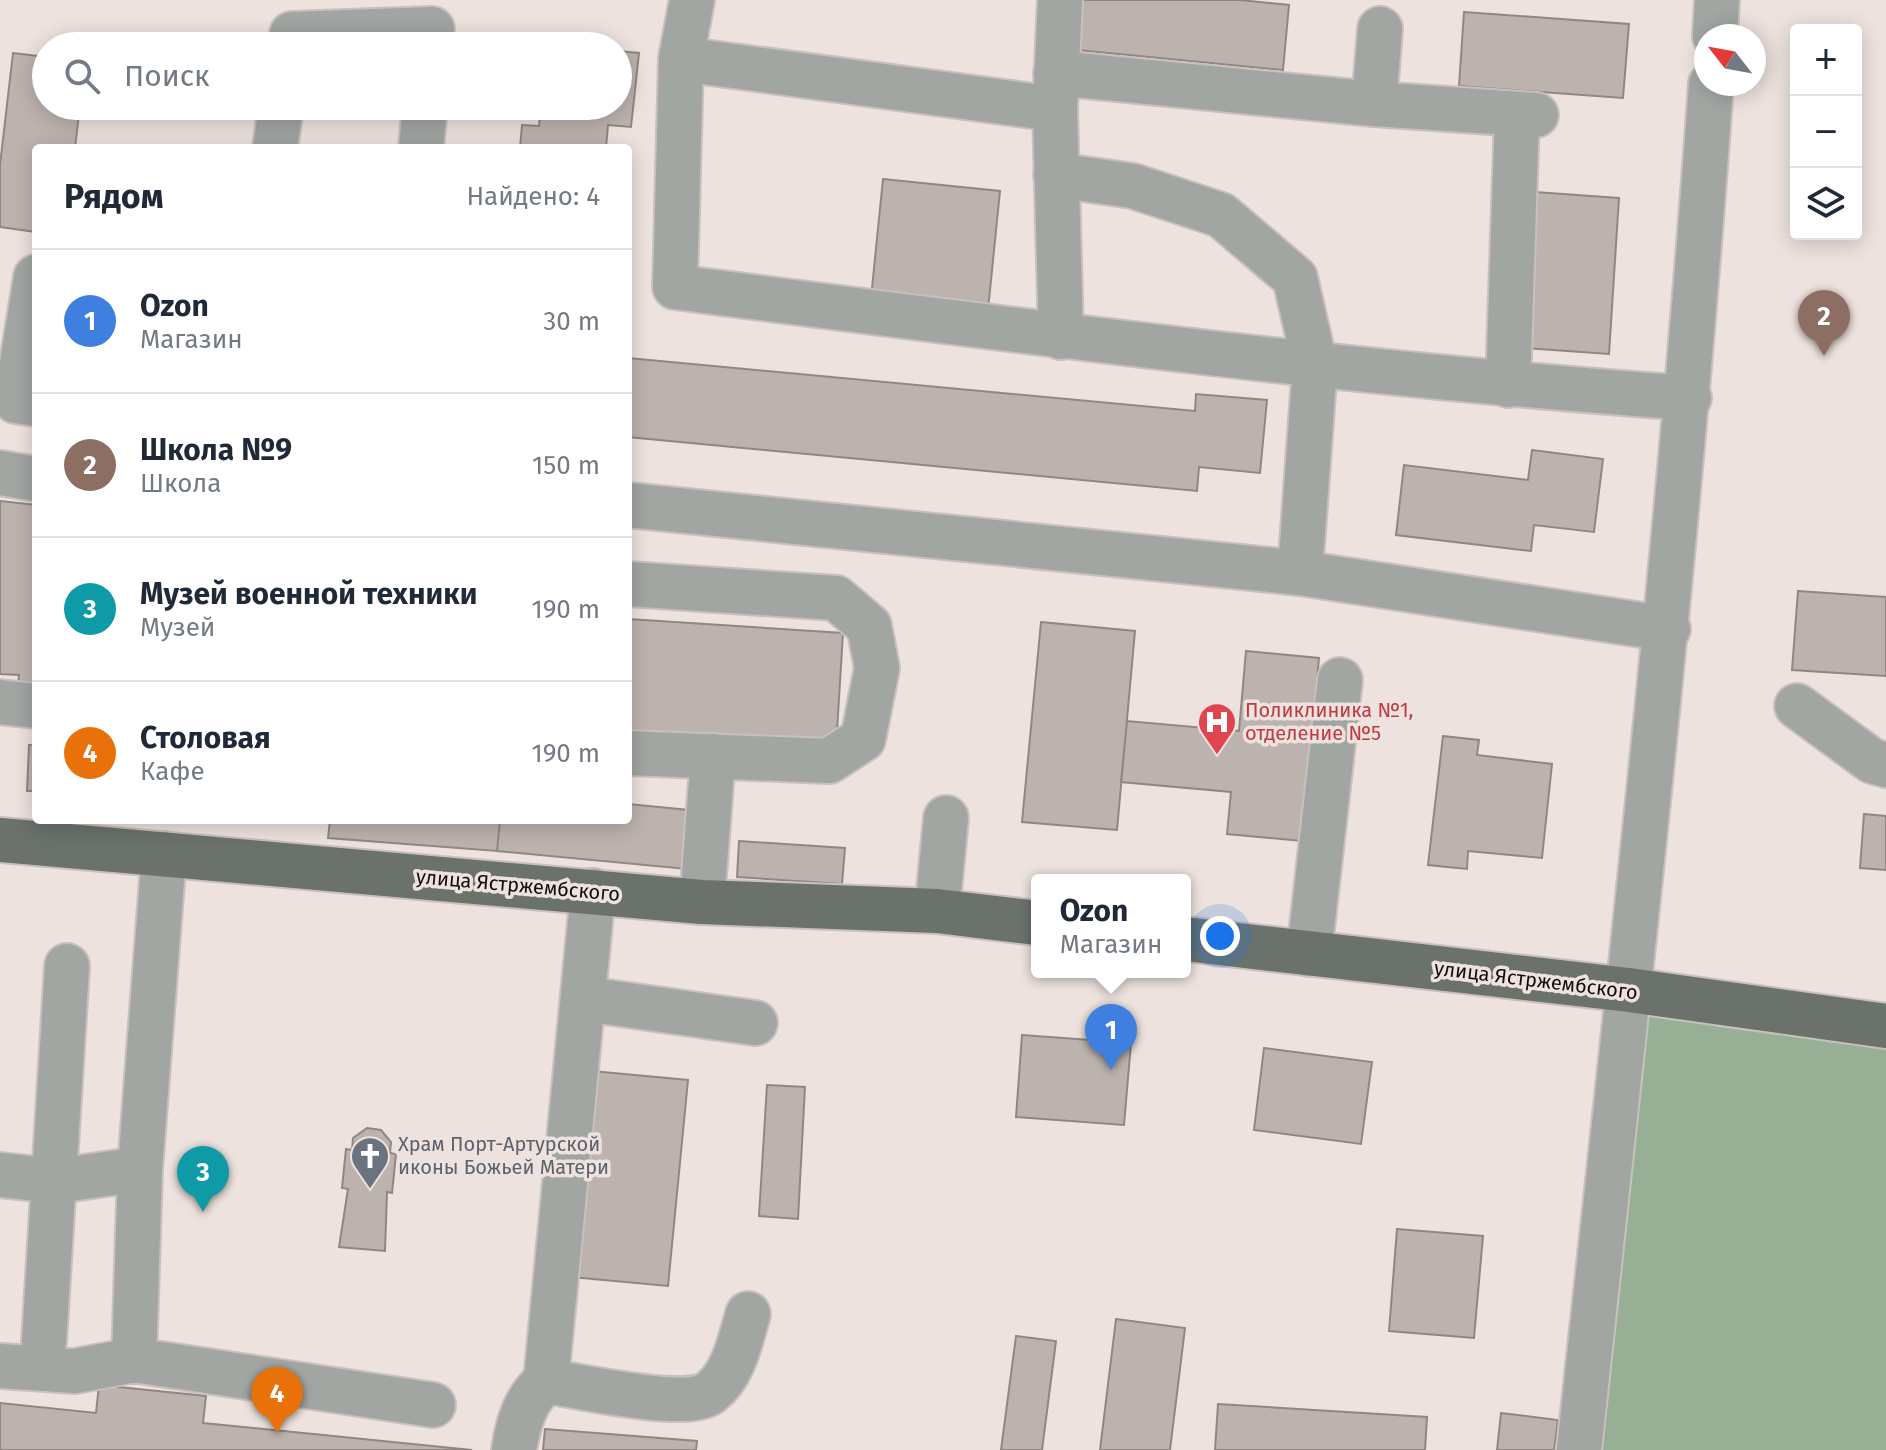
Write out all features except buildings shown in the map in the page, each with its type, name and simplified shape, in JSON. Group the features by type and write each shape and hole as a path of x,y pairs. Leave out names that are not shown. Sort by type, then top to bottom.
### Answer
{"main road":[{"name":"улица Ястржембского","path":"0,840 702,902 937,911 1031,922"},
{"name":"улица Ястржембского","path":"1191,940 1629,990 1886,1026"}],"lane":[{"path":"692,0 681,59 675,287 1061,337 1315,365 1508,385 1689,398"},
{"path":"1060,0 1055,91 1061,337"},
{"path":"1716,24 1717,0"},
{"path":"348,32 432,29 432,32"},
{"path":"1374,104 1380,29"},
{"path":"681,59 1055,91 1374,104 1527,115 1508,385"},
{"path":"1579,1450 1668,629 1689,398 1710,96"},
{"path":"276,144 279,120"},
{"path":"421,144 424,120"},
{"path":"1056,175 1133,186 1221,215 1295,278 1315,365 1300,573"},
{"path":"32,302 16,401 32,403"},
{"path":"0,473 32,478"},
{"path":"632,505 1300,573 1668,629"},
{"path":"632,584 836,598 869,626 877,668 863,739 829,761 632,753"},
{"path":"1309,954 1340,680"},
{"path":"0,702 32,706"},
{"path":"1797,706 1872,761 1886,765"},
{"path":"702,902 713,756"},
{"path":"937,911 946,818"},
{"path":"134,1360 140,1169 164,854"},
{"path":"514,1450 517,1430 531,1393 546,1381 593,891"},
{"path":"44,1342 57,1181 67,966"},
{"path":"585,999 755,1023"},
{"path":"0,1175 57,1181 140,1169"},
{"path":"546,1381 682,1402 710,1394 730,1370 748,1314"},
{"path":"0,1366 75,1371 134,1360 433,1405"}],"green space":[{"path":"1633,999 1886,1036 1886,1450 1585,1450"}],"place":[{"name":"Школа №9","path":"1824,356"},
{"name":"Поликлиника №1, отделение №5","path":"1217,756"},
{"name":"Ozon","path":"1111,1070"},
{"name":"Храм Порт-Артурской иконы Божьей Матери","path":"370,1190"},
{"name":"Музей военной техники","path":"203,1212"},
{"name":"Столовая","path":"277,1433"}]}
